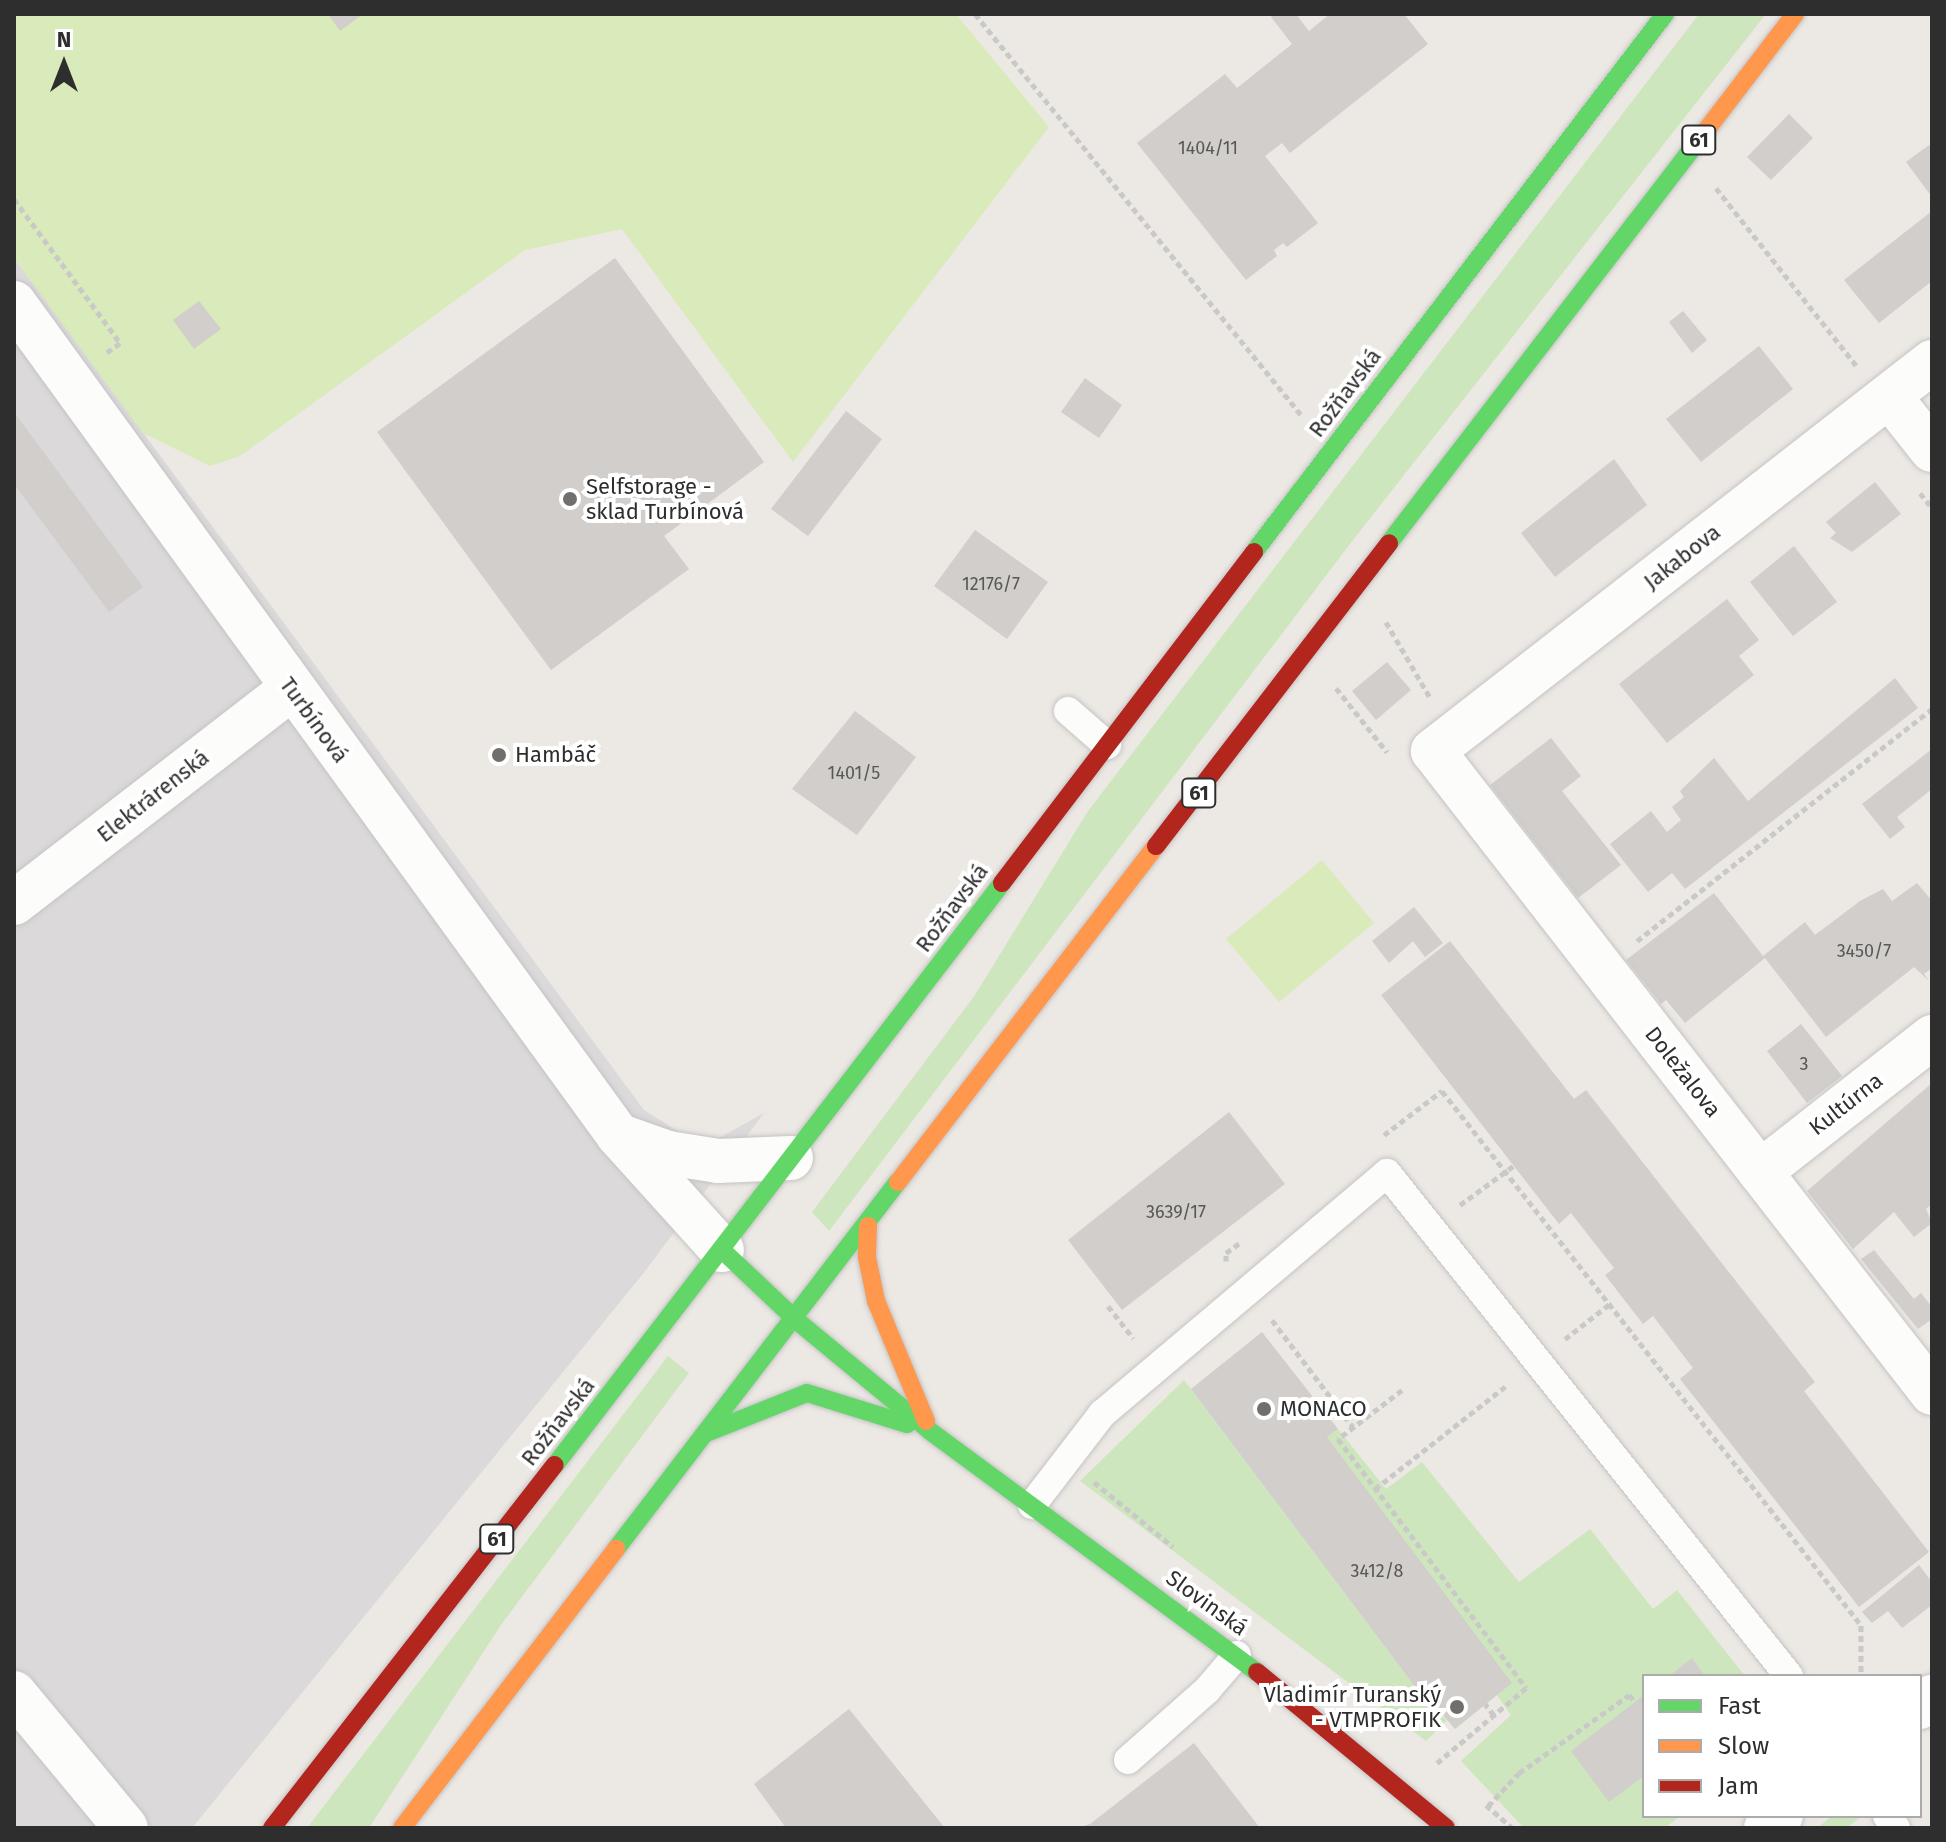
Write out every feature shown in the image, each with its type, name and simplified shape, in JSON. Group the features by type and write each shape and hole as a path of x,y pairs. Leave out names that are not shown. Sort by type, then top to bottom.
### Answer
{"main road":[{"name":"Rožňavská","path":"272,1828 722,1250 1665,14"},
{"name":"61","path":"402,1828 796,1320 1795,14"},
{"path":"868,1226 867,1257 876,1301 930,1431"},
{"name":"Slovinská","path":"722,1250 796,1320 930,1431 1237,1655 1446,1828"},
{"name":"Slovinská","path":"709,1432 807,1393 930,1431"}],"street":[{"name":"Turbínová","path":"14,303 291,689 618,1135 722,1250"},
{"name":"Jakabova","path":"1433,751 1874,382 1932,362"},
{"path":"1874,382 1932,450"},
{"name":"Elektrárenská","path":"14,903 291,689"},
{"name":"Doležalova","path":"1433,751 1932,1393"},
{"name":"Kultúrna","path":"1760,1172 1932,1037"},
{"path":"618,1135 668,1153 718,1161 791,1158"},
{"path":"14,1693 126,1828"}],"lane":[{"path":"1068,711 1107,745"},
{"path":"1032,1505 1102,1414 1387,1173 1787,1674"},
{"path":"1128,1760 1207,1690 1237,1655"}],"path":[{"path":"975,14 1302,416"},
{"path":"1709,180 1874,382"},
{"path":"14,199 120,343 98,359"},
{"path":"1381,609 1439,712 1433,751"},
{"path":"1602,968 1932,709"},
{"path":"1379,1139 1442,1091 1861,1625 1861,1674"},
{"path":"1432,1227 1505,1169 1513,1166"},
{"path":"1252,1234 1226,1253 1226,1308 1265,1311 1353,1427"},
{"path":"1375,1489 1611,1303"},
{"path":"1402,1390 1338,1439 1526,1688 1436,1764"},
{"path":"1488,1806 1519,1773 1568,1738 1629,1695 1635,1702"},
{"path":"1485,1704 1494,1715"}],"shaded area":[{"path":"14,258 644,1110 681,1133 719,1138 764,1113 642,1275 192,1828 14,1828"}],"green space":[{"path":"14,14 956,14 1049,127 793,462 622,229 525,250 240,456 210,466 143,433 14,258"},
{"path":"1699,14 1766,14 1353,540 829,1231 812,1212 975,995 1088,811"},
{"path":"1322,860 1374,923 1279,1002 1226,939"},
{"path":"668,1356 689,1373 501,1625 369,1828 307,1828"},
{"path":"1184,1380 1431,1708 1447,1720 1426,1741 1080,1481"},
{"path":"1338,1429 1386,1489 1422,1462 1519,1582 1590,1529 1653,1609 1677,1590 1743,1674 1642,1674 1642,1818 1678,1818 1665,1828 1524,1828 1461,1761 1511,1715 1497,1695 1511,1683 1327,1437"},
{"path":"1830,1818 1859,1818 1846,1828 1817,1828"}],"building":[{"path":"328,14 363,14 340,31"},
{"path":"1274,14 1296,14 1309,31 1330,14 1404,14 1428,44 1290,153 1282,143 1265,156 1318,223 1287,247 1283,243 1274,250 1277,256 1246,280 1137,143 1225,74 1237,88 1292,44 1271,17"},
{"path":"1789,114 1813,138 1771,180 1747,157"},
{"path":"1929,145 1932,149 1932,197 1906,162"},
{"path":"1932,211 1932,281 1879,323 1844,280"},
{"name":"Selfstorage - sklad Turbínová","path":"615,258 764,462 664,536 689,569 551,670 377,432"},
{"path":"199,301 221,329 194,349 173,320"},
{"path":"1683,311 1707,340 1692,353 1669,322"},
{"path":"1759,346 1793,389 1701,462 1666,419"},
{"path":"1085,378 1122,405 1099,438 1061,412"},
{"path":"846,411 882,439 808,536 771,509"},
{"path":"14,412 143,587 109,612 14,484"},
{"path":"1614,459 1647,505 1555,577 1521,533"},
{"path":"1875,482 1901,514 1852,552 1830,538 1836,533 1826,522"},
{"path":"975,530 1048,582 1007,639 934,586"},
{"path":"1794,546 1837,602 1793,636 1750,582"},
{"path":"1727,599 1759,640 1739,656 1754,675 1667,743 1619,684"},
{"path":"1387,662 1411,690 1376,720 1352,691"},
{"path":"1895,678 1918,708 1685,889 1672,873 1648,892 1610,844 1651,811 1667,832 1681,820 1672,807 1684,797 1680,791 1714,758 1748,801"},
{"path":"855,711 916,757 857,835 792,789"},
{"path":"1551,738 1581,776 1562,791 1621,865 1578,898 1490,785"},
{"path":"1932,749 1932,789 1897,817 1905,827 1890,839 1862,804"},
{"path":"1917,883 1932,901 1932,968 1924,974 1929,981 1914,967 1826,1037 1765,958 1685,1023 1666,1000 1661,1004 1626,960 1714,893 1763,956 1805,922 1815,935 1860,901 1883,889 1892,901"},
{"path":"1414,907 1443,943 1425,957 1413,941 1389,963 1372,941"},
{"path":"1450,941 1574,1099 1586,1090 1815,1382 1804,1391 1929,1552 1859,1607 1680,1379 1693,1368 1653,1316 1643,1324 1605,1275 1614,1268 1571,1213 1559,1224 1381,995"},
{"path":"1801,1024 1842,1076 1807,1103 1767,1051"},
{"path":"1932,1083 1932,1204 1926,1209 1932,1223 1914,1237 1894,1212 1853,1249 1807,1191"},
{"path":"1229,1112 1285,1184 1122,1310 1068,1240"},
{"path":"1874,1250 1914,1299 1921,1293 1932,1307 1932,1319 1918,1329 1861,1259"},
{"path":"1262,1332 1338,1429 1327,1437 1512,1683 1455,1729 1435,1706 1431,1708 1191,1389"},
{"path":"1919,1565 1932,1582 1932,1605 1902,1628 1888,1611 1872,1623 1862,1612"},
{"path":"1692,1658 1704,1674 1672,1674"},
{"path":"1642,1697 1642,1777 1609,1802 1571,1751"},
{"path":"849,1709 945,1828 786,1828 754,1784"},
{"path":"1194,1743 1260,1828 1078,1828 1090,1824"}],"traffic: fast":[{"path":"1254,552 1665,14"},
{"path":"1389,543 1698,141"},
{"path":"555,1465 1002,883"},
{"path":"616,1549 898,1182"},
{"path":"722,1250 796,1320 930,1431 1257,1672"},
{"path":"709,1432 807,1393 907,1424"}],"traffic: slow":[{"path":"1698,141 1795,14"},
{"path":"898,1182 1156,846"},
{"path":"868,1226 867,1257 876,1301 926,1421"},
{"path":"402,1828 616,1549"}],"traffic: jam":[{"path":"1156,846 1389,543"},
{"path":"1002,883 1254,552"},
{"path":"272,1828 555,1465"},
{"path":"1257,1672 1446,1828"}],"place":[{"name":"Selfstorage - sklad Turbínová","path":"570,499"},
{"name":"Hambáč","path":"499,755"},
{"name":"MONACO","path":"1264,1409"},
{"name":"Vladimír Turanský - VTMPROFIK","path":"1457,1707"}]}
